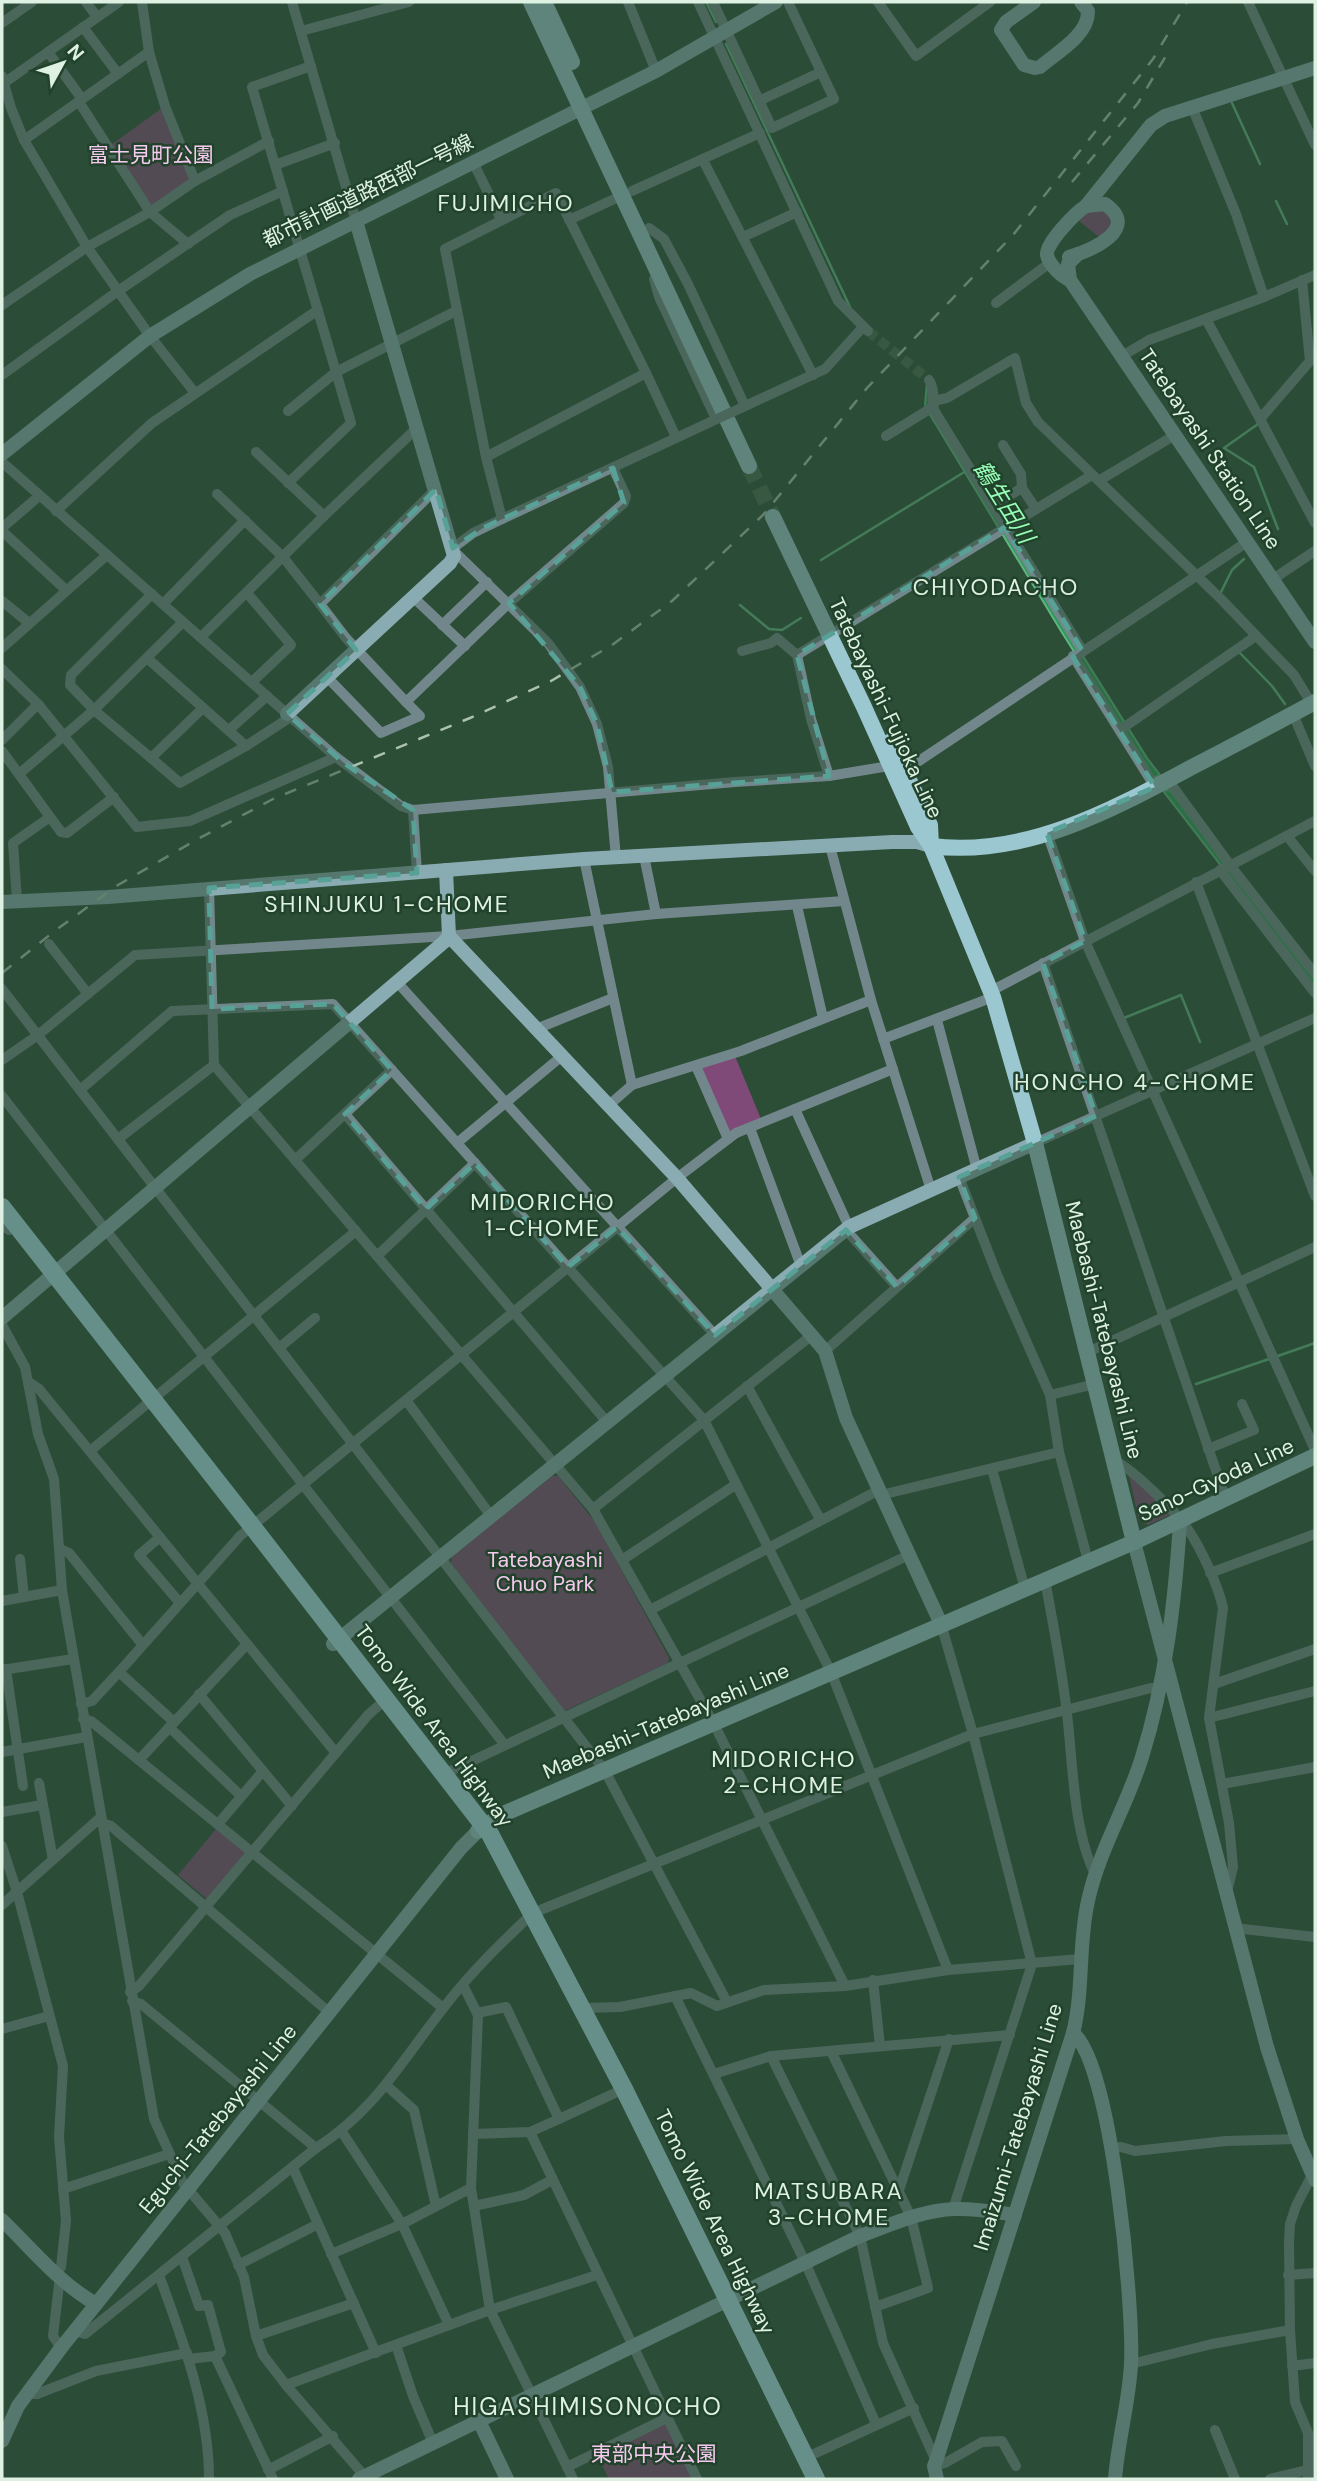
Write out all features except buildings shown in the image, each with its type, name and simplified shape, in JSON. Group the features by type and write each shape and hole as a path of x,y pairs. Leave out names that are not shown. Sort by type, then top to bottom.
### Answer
{"highway":[{"name":"Tomo Wide Area Highway","path":"5,1220 481,1829"},
{"name":"Tomo Wide Area Highway","path":"383,1701 444,1774 481,1829 583,2008 723,2301 804,2479"},
{"name":"Tomo Wide Area Highway","path":"530,1916 615,2093 816,2479"}],"main road":[{"path":"531,2 628,193 752,462"},
{"path":"544,2 586,106"},
{"name":"Tatebayashi-Fujioka Line","path":"776,513 896,766 918,827 931,846"},
{"path":"931,846 957,849 996,846 1097,816 1314,705"},
{"name":"Maebashi-Tatebayashi Line","path":"481,1829 503,1814 1134,1542 1035,1143 992,994 931,846"},
{"name":"Sano-Gyoda Line","path":"1134,1542 1315,1456"}],"street":[{"path":"2,23 32,2"},
{"path":"86,2 97,17"},
{"path":"119,2 48,52 3,79 6,110 87,247 150,337 195,393"},
{"path":"142,2 149,52 165,106 195,181"},
{"path":"292,2 454,550 548,643 580,687 597,724 612,792 617,858"},
{"path":"301,31 409,2"},
{"path":"628,2 656,72"},
{"path":"698,2 721,35 772,128 834,99 788,2"},
{"path":"152,594 71,675 70,685 94,710 180,783 286,720 288,714 450,563 454,550 473,533 831,365 865,329 838,301 760,133 721,35 713,2"},
{"name":"都市計画道路西部一号線","path":"2,454 150,337 233,284 300,247 656,72 776,2"},
{"path":"892,2 880,5 916,56 990,2"},
{"path":"1034,2 1006,22 1001,30 1024,65 1035,68 1070,43 1084,26 1088,16 1081,2"},
{"path":"1248,2 1283,78 1312,129 1315,145"},
{"path":"83,27 118,74"},
{"path":"48,52 150,212 188,244"},
{"path":"24,140 149,52"},
{"path":"288,482 351,422 252,87 311,66"},
{"path":"1051,262 1047,256 1048,248 1157,120 1315,68"},
{"path":"759,100 821,72"},
{"path":"1192,107 1236,214 1264,297"},
{"path":"569,220 760,133"},
{"path":"2,305 87,247 150,212 195,181 269,141"},
{"path":"275,165 335,143"},
{"path":"703,160 813,375"},
{"path":"473,162 501,219"},
{"path":"996,303 1051,262 1078,254 1102,242 1117,228 1118,216 1105,204 1103,195 1109,176"},
{"path":"2,375 118,291 230,215 283,191"},
{"path":"502,519 486,457 445,249 556,193 676,437"},
{"path":"1086,206 1105,204"},
{"path":"743,237 797,212"},
{"path":"717,419 659,297 657,286 639,246 645,231 664,239 688,284 743,407"},
{"path":"1070,280 1068,264 1078,254"},
{"name":"Tatebayashi Station Line","path":"1051,262 1064,278 1070,280 1315,642"},
{"path":"1122,356 1149,340 1315,275"},
{"path":"1260,419 1310,361 1302,280"},
{"path":"56,511 148,426 318,310"},
{"path":"288,411 336,372 456,311"},
{"path":"1206,319 1315,523"},
{"path":"886,436 1015,358 1026,403 1038,422 1197,575 1294,675 1314,705"},
{"path":"486,457 646,373"},
{"path":"929,380 932,386 931,407 993,505 1123,728 1315,993"},
{"path":"201,637 417,428"},
{"path":"797,655 1036,509 1175,435"},
{"path":"1003,445 1021,474 1023,488 1036,509"},
{"path":"256,452 324,516"},
{"path":"2,462 336,757 401,806 413,810 829,776 919,761 1247,541"},
{"path":"406,702 509,603 624,503 626,496 613,468"},
{"path":"993,505 1023,488"},
{"path":"320,604 436,489"},
{"path":"217,494 283,556 356,650 419,716 382,733 327,677"},
{"path":"38,496 2,530 66,590"},
{"path":"163,604 245,520"},
{"path":"1273,579 1315,551"},
{"path":"2,648 107,555"},
{"path":"442,625 487,582"},
{"path":"247,593 291,645 252,682"},
{"path":"413,597 464,646"},
{"path":"2,601 29,623"},
{"path":"19,774 94,710 183,622"},
{"path":"1123,728 1256,636"},
{"path":"742,651 771,643 777,638 797,655 810,719 829,776"},
{"path":"147,658 246,746"},
{"path":"2,669 65,736 137,827 190,821 336,757"},
{"path":"229,730 267,696"},
{"path":"2,740 37,704"},
{"path":"151,758 203,708"},
{"path":"1293,714 1315,766"},
{"path":"2,751 61,832 67,833 114,797"},
{"path":"413,810 417,873"},
{"path":"50,817 13,843 9,901 584,859 892,842 917,842 931,846"},
{"path":"883,1039 937,1020 992,994 1043,963 1315,821"},
{"path":"1047,833 1085,942 1315,1450"},
{"path":"1287,836 1315,872"},
{"path":"830,846 871,1000 930,1190"},
{"path":"644,856 656,914"},
{"path":"584,859 632,1085"},
{"path":"1225,867 1315,974"},
{"path":"446,870 449,936 677,1178 825,1350 846,1418 941,1624 973,1734 1032,1964 953,2209"},
{"path":"1196,882 1315,1196"},
{"path":"209,888 214,1065 593,1509 714,1724 845,1986"},
{"path":"2,1060 135,955 449,936 656,914 844,901"},
{"path":"797,906 823,1018"},
{"path":"2,1318 449,936"},
{"path":"49,944 88,994"},
{"path":"1043,963 1226,1500"},
{"path":"397,982 715,1335"},
{"path":"2,989 605,1771 727,2002"},
{"path":"536,1029 613,998"},
{"path":"609,1105 632,1085 741,1051 871,1000"},
{"path":"80,1090 172,1011 333,1004 704,1420 831,1672 948,1970"},
{"path":"336,1642 848,1228 1315,1018"},
{"path":"937,1020 977,1170"},
{"path":"457,1143 562,1056"},
{"path":"118,1139 214,1065"},
{"path":"695,1066 728,1139"},
{"path":"81,1704 92,1701 249,1529 677,1178 728,1139 893,1069"},
{"path":"295,1160 392,1070"},
{"path":"2,1097 504,1744"},
{"path":"795,1109 848,1228 897,1287"},
{"path":"345,1114 607,1422"},
{"path":"750,1128 801,1266"},
{"path":"377,1256 475,1163"},
{"path":"959,1177 998,1277 1050,1395 1059,1452 1088,1561"},
{"path":"2,1195 13,1213 5,1220"},
{"path":"825,1350 975,1218"},
{"path":"90,1451 356,1231"},
{"path":"1088,1352 1315,1247"},
{"path":"279,1348 315,1318"},
{"path":"2,1325 23,1361 30,1382 38,1434 54,1479 62,1590 151,2109 188,2191 220,2226 244,2277 256,2336 263,2355 286,2385 333,2436 364,2478 531,2394 860,2236 911,2217 953,2209 1015,2215"},
{"path":"593,1509 812,1335"},
{"path":"30,1382 39,1389 336,1753"},
{"path":"1050,1395 1095,1384"},
{"path":"747,1387 820,1518"},
{"path":"406,1400 491,1516"},
{"path":"1208,1449 1254,1430 1242,1404"},
{"path":"650,1610 820,1518 880,1492 1059,1452"},
{"path":"1115,1461 1128,1468 1186,1528 1220,1592 1223,1608 1209,1717 1222,1784 1233,1867 1227,1892"},
{"path":"992,1468 1025,1588"},
{"path":"622,1560 735,1485"},
{"path":"1180,1521 1166,1660 1267,2047 1297,2139 1314,2174 1296,2206 1290,2224 1288,2275 1295,2402 1311,2432 1309,2476 1270,2479"},
{"path":"1210,1573 1315,1534"},
{"path":"160,1537 139,1555 180,1603"},
{"name":"Imaizumi-Tatebayashi Line","path":"936,2469 1073,2033 1078,2010 1083,1927 1095,1874 1138,1769 1166,1660 1134,1542"},
{"path":"60,1549 69,1553 142,1644"},
{"path":"444,1774 909,1555"},
{"path":"19,1559 24,1597"},
{"path":"1045,1580 1067,1709 1081,1829 1086,1853 1095,1874"},
{"path":"2,1601 62,1590"},
{"path":"139,1760 247,1644"},
{"path":"1214,1684 1315,1649"},
{"path":"23,1786 4,1670 73,1659"},
{"path":"119,1672 241,1796"},
{"path":"74,2331 85,2334 316,2148 342,2132 387,2087 443,2007 517,1925 530,1916 973,1734 1151,1688 1159,1689"},
{"path":"1209,1717 1315,1690"},
{"path":"200,1694 292,1805"},
{"path":"131,1996 383,1701"},
{"path":"83,1719 91,1721 443,2007"},
{"path":"2,1752 86,1737"},
{"path":"1222,1784 1315,1767"},
{"path":"218,1824 263,1771"},
{"path":"39,1783 53,1860"},
{"path":"2,1812 43,1805"},
{"path":"2,1905 101,1820"},
{"path":"101,1820 330,2013"},
{"name":"Eguchi-Tatebayashi Line","path":"2,2441 5,2427 74,2331 461,1848 481,1829"},
{"path":"2,1846 17,1892 62,2066 59,2137 66,2221 53,2336 61,2348"},
{"path":"1235,1928 1315,1937"},
{"path":"583,2008 620,2007 691,1993 717,2006 764,1990 845,1986 948,1970 1080,1959"},
{"path":"873,1980 880,2046"},
{"path":"463,1986 477,2013 471,2188 490,2310 573,2479"},
{"path":"131,1996 316,2148"},
{"path":"675,1996 805,2262 876,2424"},
{"path":"477,2013 506,2007 558,2119"},
{"path":"2,2029 50,2016"},
{"path":"1073,2033 1083,2044 1102,2099 1112,2148 1128,2285 1131,2364 1115,2479"},
{"path":"714,2074 771,2056 1010,2035"},
{"path":"899,2190 949,2039"},
{"path":"831,2050 911,2217 928,2288 875,2307"},
{"path":"771,2056 860,2236 883,2343 914,2408 936,2469 982,2442 1002,2441 1016,2466"},
{"path":"387,2087 414,2110 436,2206"},
{"path":"474,2134 530,2132 615,2093"},
{"path":"342,2132 402,2224 449,2325"},
{"path":"530,2132 697,2479"},
{"path":"1112,2148 1122,2147 1135,2151 1226,2141 1297,2139"},
{"path":"63,2189 170,2154"},
{"path":"293,2168 376,2353"},
{"path":"474,2206 524,2194 552,2179"},
{"path":"331,2254 402,2224 471,2188"},
{"path":"3,2221 18,2229 60,2272 84,2289 96,2304"},
{"path":"238,2265 318,2224"},
{"path":"26,2395 37,2394 96,2371 188,2356 215,2356 221,2352 208,2305 199,2306 182,2257"},
{"path":"1288,2275 1315,2273"},
{"path":"159,2275 188,2356 209,2448 209,2479"},
{"path":"286,2385 490,2310 597,2275"},
{"path":"256,2336 354,2303"},
{"path":"1131,2364 1212,2344 1290,2330"},
{"path":"396,2345 413,2396 433,2443"},
{"path":"215,2356 270,2475 333,2436"},
{"path":"1292,2366 1315,2362"},
{"path":"806,2458 914,2408"},
{"path":"566,2467 667,2418"},
{"path":"479,2421 503,2478"},
{"path":"1215,2430 1235,2479"}],"highlighted area":[{"path":"613,468 624,503 509,603 580,687 597,724 612,792 829,776 797,655 1005,527 1082,650 1073,657 1155,787 1047,833 1085,941 1043,963 1096,1116 959,1177 975,1218 897,1287 846,1230 715,1335 617,1227 568,1267 475,1163 426,1209 345,1114 392,1070 333,1004 212,1009 209,888 417,873 413,810 344,763 287,714 356,650 320,604 436,489 453,548 483,528"}],"green space":[{"name":"富士見町公園","path":"165,106 195,181 150,212 108,147"},
{"path":"1097,207 1110,216 1111,228 1099,237 1078,220"},
{"path":"735,1056 761,1119 729,1132 700,1068"},
{"path":"1133,1475 1170,1515 1148,1525 1139,1520 1129,1476"},
{"name":"Tatebayashi Chuo Park","path":"552,1476 558,1476 595,1522 669,1658 668,1663 564,1711 451,1563 452,1556"},
{"path":"216,1829 246,1853 207,1899 178,1875"},
{"name":"東部中央公園","path":"666,2424 693,2479 609,2479 597,2455"}],"shaded area":[{"path":"927,381 930,401 1083,656 1160,775 1154,778 929,413 925,405"},
{"path":"1169,789 1315,979 1315,987 1164,792"}],"waterway":[{"name":"鶴生田川","path":"706,2 716,22"},
{"name":"鶴生田川","path":"726,44 850,307"},
{"path":"1232,103 1260,164"},
{"path":"1276,201 1287,224"},
{"path":"1258,424 1224,448 1254,467 1278,529"},
{"path":"821,560 966,471"},
{"path":"1221,592 1232,570 1244,559"},
{"path":"740,605 769,629 782,630 801,618"},
{"path":"1238,651 1272,686 1285,704"},
{"path":"1124,1018 1181,995 1200,1042"},
{"path":"1275,1357 1315,1343"},
{"path":"1196,1384 1269,1359"}],"tunnel":[{"path":"868,331 929,380"},
{"path":"749,466 773,517"}],"railway":[{"path":"2,973 118,885 196,840 273,799 470,718 551,681 612,645 672,601 764,514 867,388 1013,235 1153,59 1187,2"},
{"path":"1072,182 1138,103 1170,49"}],"district":[{"name":"FUJIMICHO","path":"506,203"},
{"name":"CHIYODACHO","path":"996,587"},
{"name":"SHINJUKU 1-CHOME","path":"387,904"},
{"name":"HONCHO 4-CHOME","path":"1135,1082"},
{"name":"MIDORICHO 1-CHOME","path":"543,1215"},
{"name":"MIDORICHO 2-CHOME","path":"784,1772"},
{"name":"MATSUBARA 3-CHOME","path":"829,2204"},
{"name":"HIGASHIMISONOCHO","path":"588,2406"}]}
